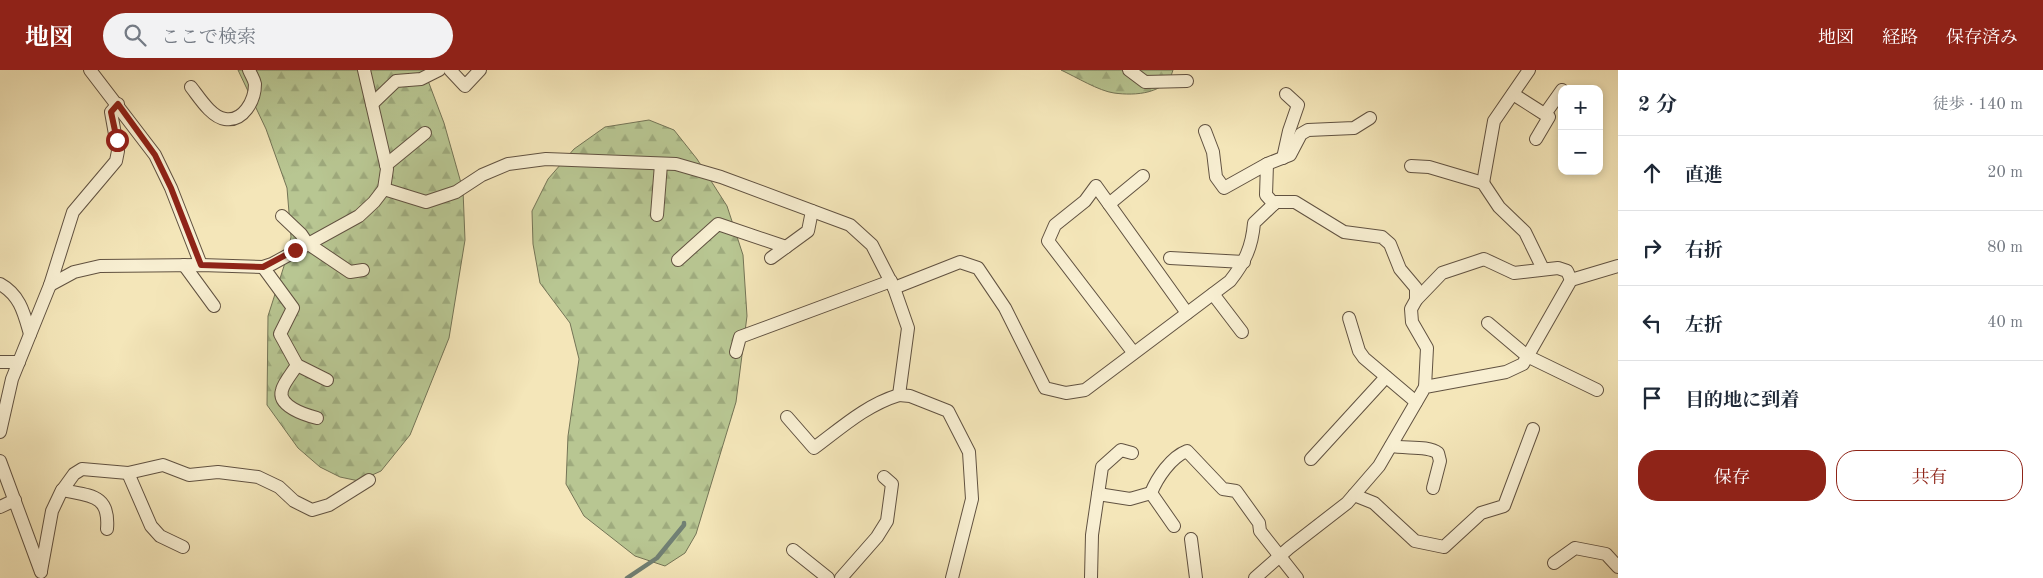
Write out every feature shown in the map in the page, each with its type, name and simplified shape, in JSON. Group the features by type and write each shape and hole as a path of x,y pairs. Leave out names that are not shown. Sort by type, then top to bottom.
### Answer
{"street":[{"path":"90,70 118,104 155,155 171,188 201,265"},
{"path":"191,87 204,104 223,119 236,119 246,111 254,95 255,82 249,70"},
{"path":"50,286 74,272 100,266 201,265 263,267 272,264 359,216 384,189 386,165 364,70"},
{"path":"372,104 396,82 421,79 439,70"},
{"path":"450,70 465,86 480,70"},
{"path":"1130,70 1145,82 1187,81"},
{"path":"1483,183 1494,121 1529,70"},
{"path":"1283,158 1289,130 1298,105 1286,94"},
{"path":"1513,94 1549,117 1536,139"},
{"path":"1545,114 1558,96"},
{"path":"0,432 0,423 12,379 50,286 73,212 116,161 118,151 111,112 118,104"},
{"path":"1205,131 1213,152 1216,177 1224,188 1267,164 1290,155 1300,134 1308,130 1354,128 1370,118"},
{"path":"386,165 425,133"},
{"path":"384,189 426,202 456,192 482,175 508,164 546,159 676,164 721,177 850,225 872,245 893,284 908,328 899,395"},
{"path":"658,214 661,164"},
{"path":"1267,164 1266,195 1274,204"},
{"path":"1411,166 1430,167 1483,183 1499,207 1525,232 1543,270"},
{"path":"1109,204 1143,176"},
{"path":"1134,352 1048,241 1055,225 1085,201 1096,186 1187,313"},
{"path":"736,352 740,338 960,262 978,268 1006,308 1045,388 1066,393 1085,390 1230,281 1244,262 1252,242 1254,223 1276,202 1295,202 1344,232 1382,237 1390,244 1400,269 1416,288 1416,300"},
{"path":"771,258 808,232 812,211"},
{"path":"282,216 301,234 307,243 350,272 363,270"},
{"path":"678,260 718,224 786,247"},
{"path":"1170,258 1244,262"},
{"path":"1255,578 1347,503 1380,466 1425,387 1427,348 1412,322 1411,309 1416,300 1442,273 1484,258 1514,273 1558,268 1567,271 1571,280"},
{"path":"184,265 214,306"},
{"path":"1425,387 1506,372 1523,364 1571,280 1618,266"},
{"path":"263,267 293,308 280,334 298,365 327,380"},
{"path":"0,284 8,288 20,301 30,334"},
{"path":"1213,294 1242,332"},
{"path":"1350,318 1358,351 1416,402"},
{"path":"1488,323 1527,356 1597,390"},
{"path":"0,362 19,362"},
{"path":"298,365 282,390 283,398 297,411 317,418"},
{"path":"1311,459 1386,376"},
{"path":"787,417 814,448 862,412 882,400 899,395 910,396 948,410 969,452 972,499 952,578"},
{"path":"1354,495 1374,503 1416,541 1444,547 1481,513 1504,506 1533,429"},
{"path":"1391,446 1405,449 1432,448 1438,453 1440,461 1433,488"},
{"path":"1091,578 1092,535 1102,467 1121,450 1132,453"},
{"path":"1151,493 1156,479 1180,453 1186,451 1223,489 1236,491 1259,523 1260,532 1297,578"},
{"path":"0,461 41,575"},
{"path":"41,575 52,512 62,490 74,474 82,469 128,473 163,465 189,474 218,472 258,477 279,487 294,501 312,510 328,505 369,480"},
{"path":"128,473 151,526 160,536 183,547"},
{"path":"841,578 877,537 887,521 892,484 884,477"},
{"path":"62,490 95,497 103,504 108,514 108,529"},
{"path":"1098,494 1130,499 1151,493"},
{"path":"1151,493 1174,526"},
{"path":"0,507 14,500"},
{"path":"1191,539 1196,578"},
{"path":"1554,563 1575,548 1606,554 1618,567"},
{"path":"793,550 828,578"}],"green space":[{"path":"238,70 424,70 444,123 463,190 465,240 449,338 410,435 381,471 359,481 340,477 320,467 298,448 267,405 268,316 291,237 287,188 266,129"},
{"path":"1061,70 1173,70 1170,78 1157,89 1131,94 1102,90"},
{"path":"649,120 674,130 697,159 727,206 743,255 747,316 736,402 696,534 685,553 665,566 635,556 584,516 566,484 568,436 579,359 570,323 540,283 533,244 532,211 548,179 574,149 605,127"}],"waterway":[{"path":"627,578 657,558 684,523"}],"route":[{"path":"117,140 111,112 118,104 155,155 171,188 201,265 263,267 272,264 295,250"}]}
